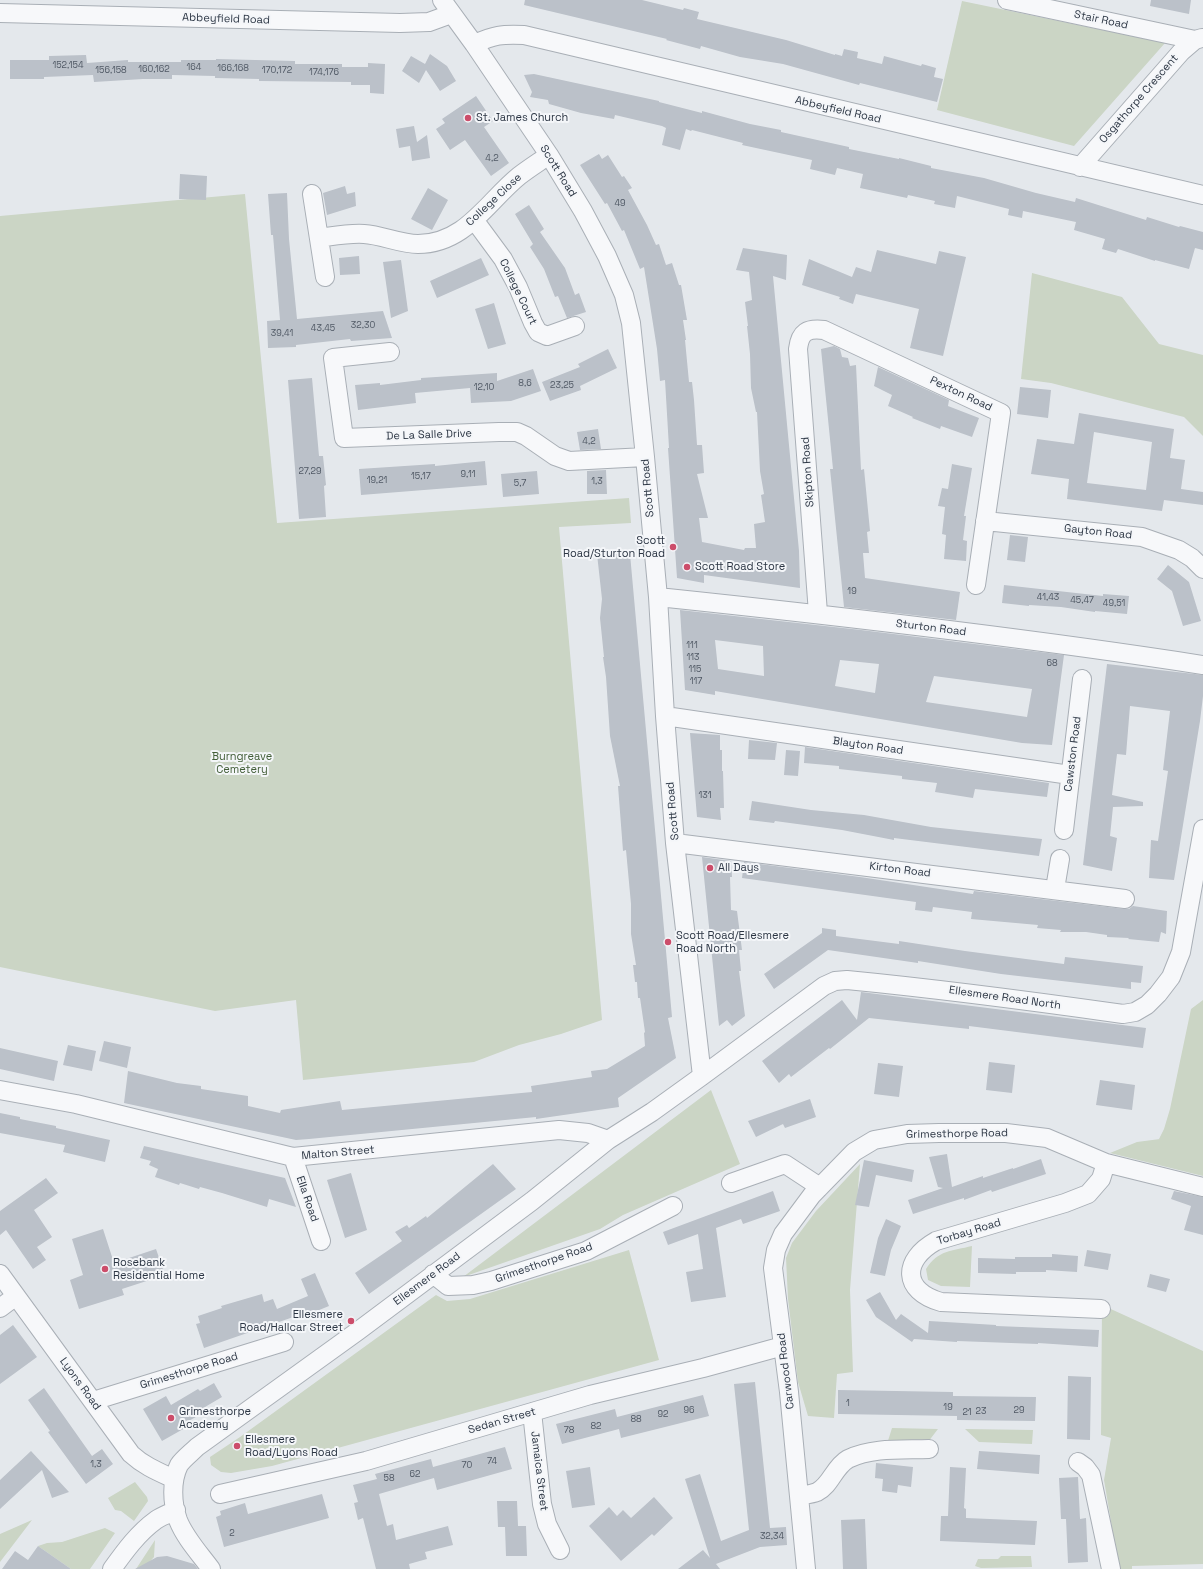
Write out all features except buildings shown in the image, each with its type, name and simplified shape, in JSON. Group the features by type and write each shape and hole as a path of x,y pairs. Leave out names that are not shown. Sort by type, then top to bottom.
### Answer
{"street":[{"name":"Stair Road","path":"1007,0 1199,39"},
{"name":"Abbeyfield Road","path":"0,13 400,23 429,22 446,7"},
{"name":"Scott Road","path":"446,7 474,44 549,155 583,211 607,256 624,295 631,323 658,597 665,716 675,843 702,1076"},
{"name":"Abbeyfield Road","path":"474,44 495,36 507,34 524,35 1203,195"},
{"name":"Osgathorpe Crescent","path":"1080,167 1181,52 1199,39"},
{"name":"College Close","path":"319,238 344,234 365,234 418,244 435,242 454,234 475,221 518,177 549,155"},
{"path":"312,194 325,277"},
{"name":"College Court","path":"475,221 503,259 518,286 538,332 547,336 575,326"},
{"name":"Pexton Road","path":"805,332 813,329 824,330 1001,413 976,585"},
{"name":"Skipton Road","path":"805,332 799,338 798,349 818,613"},
{"name":"De La Salle Drive","path":"390,352 333,358 344,438 517,432 526,436 555,456 569,461 645,457"},
{"name":"Gayton Road","path":"985,521 1142,537 1179,550 1192,558 1203,569"},
{"name":"Sturton Road","path":"658,597 818,613 1089,648 1203,665"},
{"name":"Cawston Road","path":"1064,830 1082,679"},
{"name":"Blayton Road","path":"665,716 1070,775"},
{"name":"Ellesmere Road North","path":"702,1076 824,986 835,981 847,980 921,987 1123,1014 1135,1012 1147,1005 1171,978 1181,952 1203,829"},
{"name":"Kirton Road","path":"675,843 1055,889 1125,899"},
{"path":"1055,889 1060,858"},
{"name":"Ellesmere Road","path":"175,1495 180,1464 197,1447 354,1334 532,1201 608,1140 652,1112 702,1076"},
{"name":"Malton Street","path":"0,1090 76,1104 293,1157 559,1130 588,1133 608,1140"},
{"name":"Grimesthorpe Road","path":"820,1187 854,1152 874,1140 907,1134 1006,1133 1047,1138 1106,1162 1203,1187"},
{"name":"Ella Road","path":"293,1157 321,1241"},
{"name":"Torbay Road","path":"1101,1309 941,1302 922,1294 916,1288 912,1280 911,1271 919,1254 925,1247 936,1241 1065,1203 1088,1194 1102,1179 1106,1162"},
{"path":"731,1183 785,1164 820,1187"},
{"name":"Carwood Road","path":"806,1569 783,1346 773,1268 776,1250 783,1234 812,1195 820,1187"},
{"name":"Grimesthorpe Road","path":"433,1274 448,1286 473,1285 491,1281 586,1251 673,1206"},
{"name":"Lyons Road","path":"0,1274 131,1454 148,1467 175,1495"},
{"path":"0,1308 16,1296"},
{"name":"Grimesthorpe Road","path":"93,1401 284,1342"},
{"name":"Sedan Street","path":"220,1494 366,1461 590,1395 703,1368 783,1346"},
{"name":"Jamaica Street","path":"532,1412 542,1504 547,1524 560,1550"},
{"path":"799,1496 816,1492 828,1483 834,1472 847,1460 870,1451 929,1449"},
{"path":"1078,1462 1091,1474 1111,1562 1111,1569"},
{"path":"112,1569 124,1552 145,1529 157,1519 175,1495"},
{"path":"175,1495 178,1520 190,1540 211,1569"}],"green space":[{"path":"962,1 1165,43 1074,146 937,110"},
{"name":"Burngreave Cemetery","path":"245,194 277,523 629,498 631,523 559,527 602,1020 561,1034 519,1045 474,1062 303,1080 296,1000 215,1011 0,967 0,216"},
{"path":"1032,273 1122,297 1159,344 1203,355 1203,436 1184,417 1051,383 1021,379"},
{"path":"1203,1000 1203,1176 1110,1153 1137,1142 1160,1139 1170,1109 1191,1009"},
{"path":"711,1090 740,1164 623,1215 600,1229 463,1277"},
{"path":"860,1164 850,1290 853,1372 837,1374 834,1418 808,1416 798,1382 788,1299 786,1258 792,1243 816,1211"},
{"path":"972,1246 970,1287 941,1286 928,1280 926,1269 935,1258 952,1250"},
{"path":"629,1250 659,1360 272,1466 231,1473 221,1472 211,1465 210,1457 240,1437 436,1295 447,1301 470,1299"},
{"path":"1102,1305 1203,1351 1203,1564 1132,1566 1132,1569 1119,1569 1104,1480 1111,1438 1101,1435"},
{"path":"892,1428 938,1429 928,1442 887,1444"},
{"path":"965,1429 1033,1430 1032,1444 979,1442"},
{"path":"135,1482 147,1497 148,1501 134,1521 121,1511 115,1510 108,1498"},
{"path":"32,1520 0,1562 0,1534"},
{"path":"105,1528 115,1533 90,1569 71,1569 38,1546 47,1543 62,1542"},
{"path":"155,1540 154,1557 147,1565 136,1569"},
{"path":"1001,1556 1031,1556 1032,1567 981,1568 975,1566 978,1559 998,1559"}],"place":[{"name":"St. James Church","path":"468,118"},
{"name":"Scott Road/Sturton Road","path":"673,547"},
{"name":"Scott Road Store","path":"687,567"},
{"name":"All Days","path":"710,868"},
{"name":"Scott Road/Ellesmere Road North","path":"668,942"},
{"name":"Rosebank Residential Home","path":"105,1269"},
{"name":"Ellesmere Road/Hallcar Street","path":"351,1321"},
{"name":"Grimesthorpe Academy","path":"171,1418"},
{"name":"Ellesmere Road/Lyons Road","path":"237,1446"}]}
